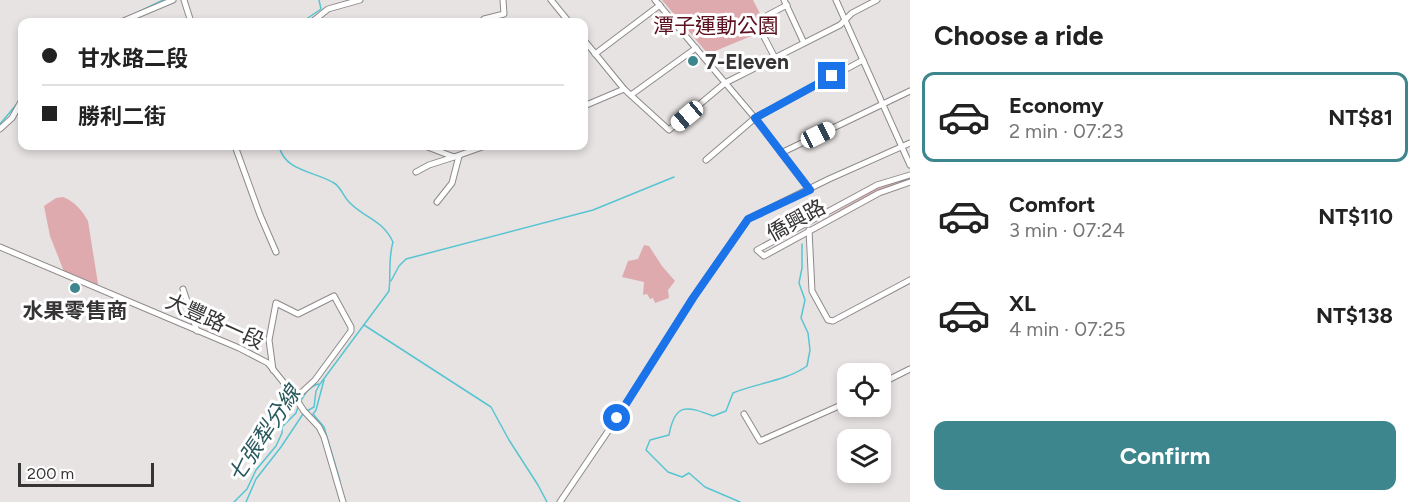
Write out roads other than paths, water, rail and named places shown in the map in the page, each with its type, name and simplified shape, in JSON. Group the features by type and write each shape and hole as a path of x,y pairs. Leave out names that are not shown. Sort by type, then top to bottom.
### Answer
{"street":[{"path":"130,18 173,0"},
{"path":"184,0 190,18"},
{"path":"317,18 328,9 360,0"},
{"path":"488,18 504,14 503,0"},
{"path":"551,0 565,18"},
{"path":"836,0 910,165"},
{"path":"588,45 624,89 669,130 725,83 840,25 852,13 877,0"},
{"path":"595,54 658,3 755,118 810,190"},
{"path":"768,15 785,3 804,43"},
{"path":"762,33 775,58"},
{"path":"631,95 696,48"},
{"path":"706,160 755,118 863,60"},
{"path":"588,104 624,89"},
{"path":"781,153 910,91"},
{"path":"0,129 12,118 18,107"},
{"path":"560,502 617,418 693,298 748,219 829,179 910,143"},
{"path":"237,150 260,215 276,252"},
{"path":"437,150 456,156"},
{"path":"416,172 429,165 473,150"},
{"path":"437,202 452,183 456,156"},
{"name":"僑興路","path":"910,175 877,185 757,250 764,256 881,192 910,182"},
{"path":"807,223 810,231 812,290 828,320 833,321 910,280"},
{"name":"大豐路一段","path":"0,247 239,348 268,363 321,432 343,502"},
{"path":"183,289 196,331"},
{"path":"273,371 269,340 276,303 298,314 334,296 351,331 297,401"},
{"path":"891,378 910,369"},
{"path":"744,414 760,441 837,407"}],"waterway":[{"path":"134,14 163,0"},
{"path":"308,18 321,9 319,0"},
{"path":"0,124 16,105"},
{"path":"280,150 287,161 294,166 336,185 349,202 384,228 393,242 389,291 320,384 316,391 314,407 307,411"},
{"path":"391,281 399,266 406,259 593,210 674,177"},
{"path":"740,502 705,487 689,473 682,477 668,472 646,450 650,440 669,435 675,417 684,409 696,410 713,416 726,411 733,393 790,375 807,366 810,350 808,333 801,318 805,300 799,283 802,268 802,244"},
{"path":"364,325 491,407 547,502"},
{"path":"324,380 313,414 324,427 340,481"},
{"name":"七張犁分線","path":"300,403 307,391 319,384"},
{"name":"七張犁分線","path":"234,502 247,489 256,470 276,446 282,433 282,427 296,413 298,407"},
{"path":"246,502 256,479 303,414"}],"place":[{"name":"7-Eleven","path":"693,61"},
{"name":"水果零售商","path":"75,288"}],"park label":[{"name":"潭子運動公園","path":"716,25"}]}
